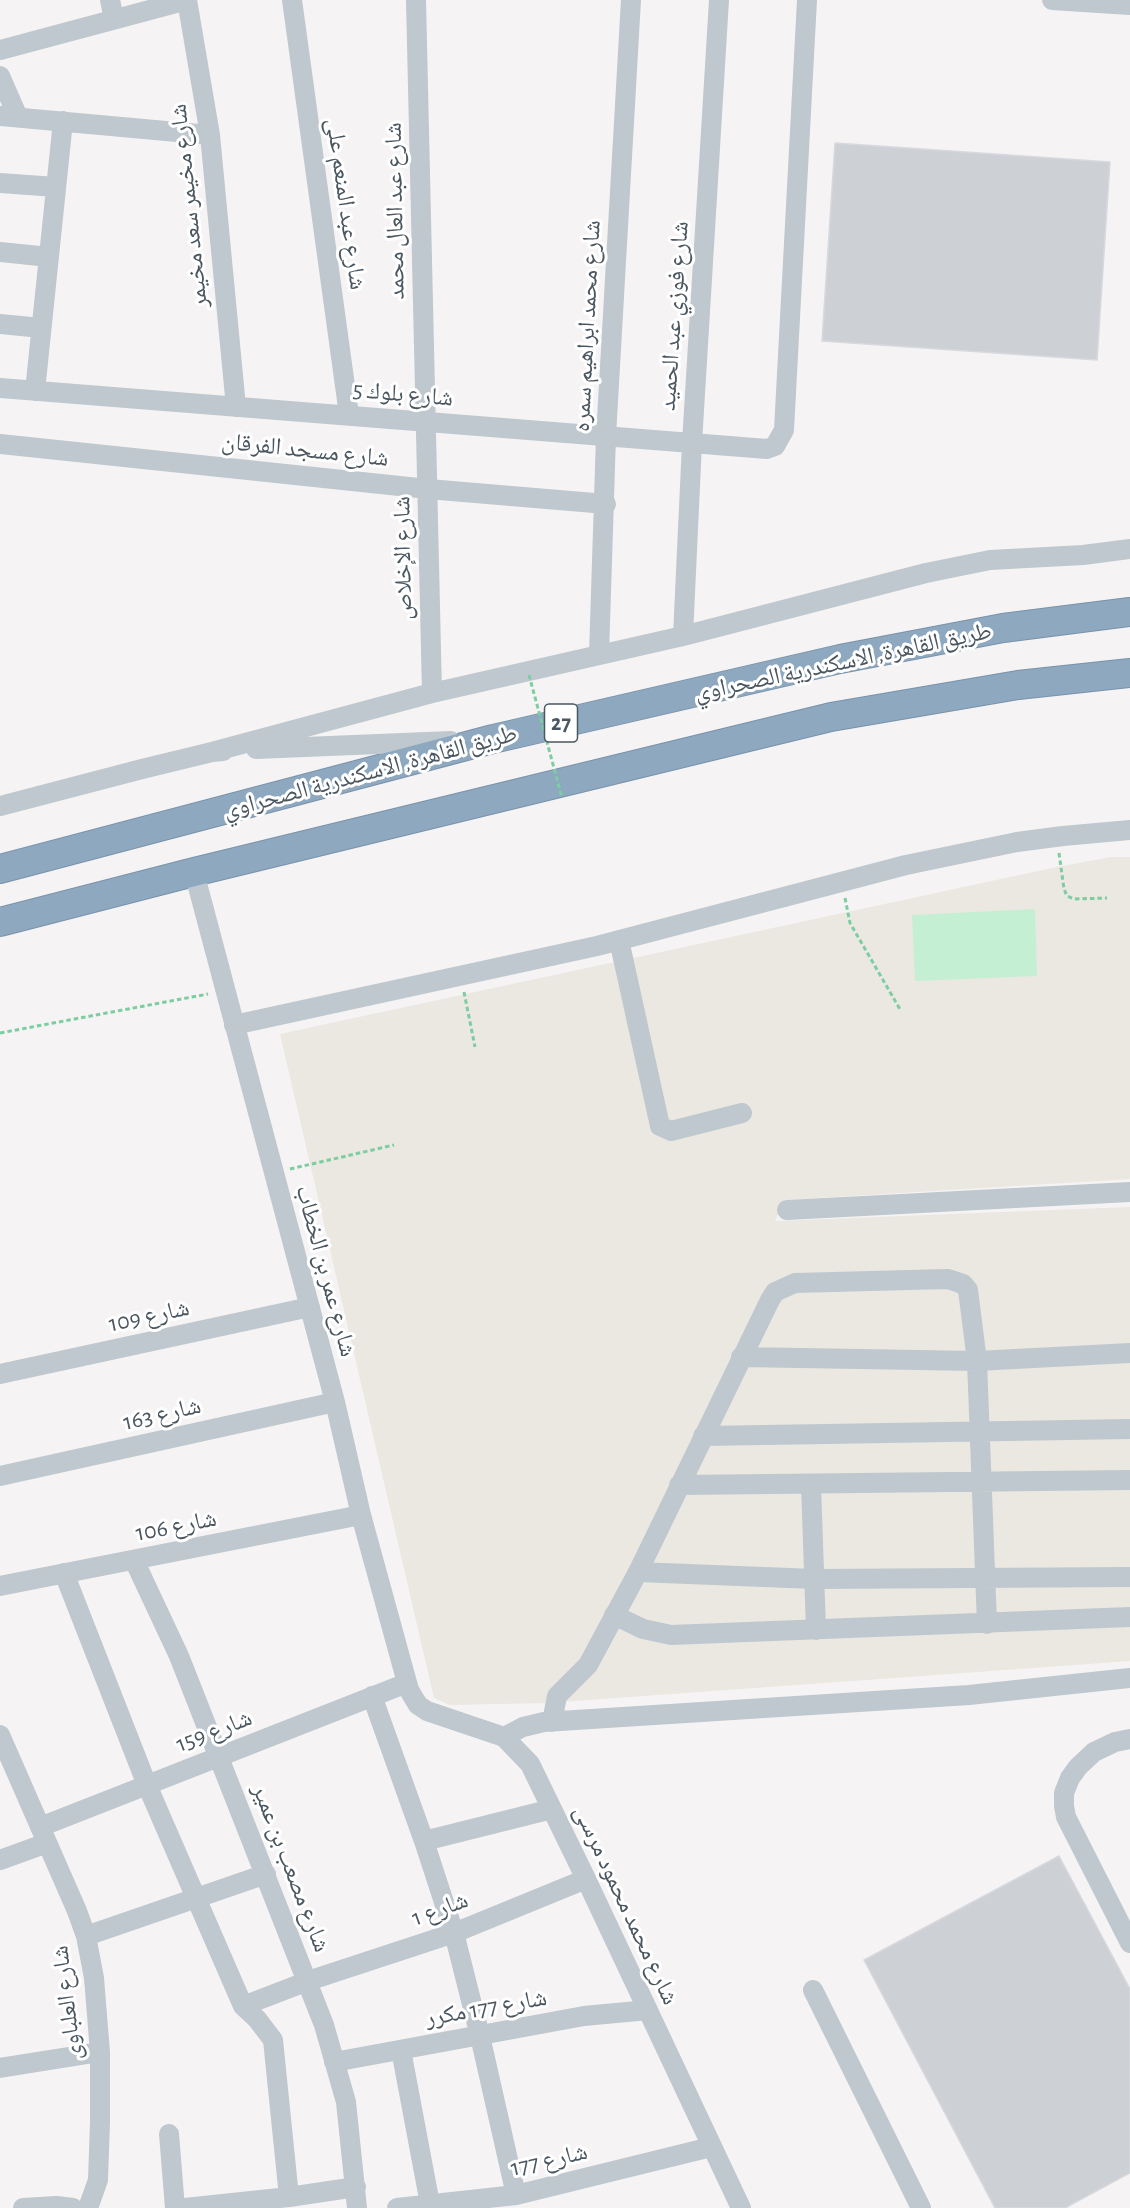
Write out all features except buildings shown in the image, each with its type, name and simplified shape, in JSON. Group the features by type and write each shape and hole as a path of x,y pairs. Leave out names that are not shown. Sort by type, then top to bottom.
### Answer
{"highway":[{"name":"طريق القاهرة, الاسكندرية الصحراوي","path":"0,869 493,740 921,642 1003,628 1130,612"},
{"name":"27","path":"0,922 194,872 831,717 1018,685 1130,673"}],"street":[{"path":"0,50 112,10 187,0"},
{"name":"شارع مخيمر سعد مخيمر","path":"187,0 210,135 236,406"},
{"name":"شارع عبد المنعم على","path":"291,0 349,416"},
{"name":"شارع عبد العال محمد","path":"416,0 425,422"},
{"name":"شارع محمد ابراهيم سمره","path":"599,655 606,504 606,436 630,0"},
{"name":"شارع فوزي عبد الحميد","path":"683,636 692,443 719,0"},
{"name":"شارع بلوك 5","path":"0,388 767,449 775,446 784,430 807,0"},
{"path":"1052,0 1130,5"},
{"path":"0,75 9,116 210,135"},
{"path":"35,391 63,121"},
{"path":"0,183 56,187"},
{"path":"0,252 49,257"},
{"path":"0,324 41,328"},
{"name":"شارع الإخلاص","path":"425,422 432,693"},
{"name":"شارع مسجد الفرقان","path":"0,444 428,489 606,504"},
{"path":"0,806 432,693 683,636 937,571 990,560 1083,555 1130,549"},
{"path":"212,752 493,740"},
{"path":"234,1025 619,940 976,850 1057,837 1130,830"},
{"name":"شارع عمر بن الخطاب","path":"194,872 310,1307 361,1515 406,1683"},
{"path":"619,940 660,1126 671,1131 742,1113"},
{"path":"787,1210 1130,1192"},
{"path":"552,1722 557,1696 588,1665 638,1572 741,1357 775,1292 795,1282 948,1280 963,1284 968,1290 977,1361 987,1624"},
{"name":"شارع 109","path":"0,1374 310,1307"},
{"path":"741,1357 977,1361 1130,1353"},
{"name":"شارع 163","path":"0,1476 334,1402"},
{"path":"703,1436 1130,1429"},
{"path":"679,1485 1130,1480"},
{"path":"812,1484 816,1630"},
{"name":"شارع 106","path":"0,1586 361,1515"},
{"name":"شارع مصعب بن عمير","path":"134,1560 179,1656 220,1756 324,2025 346,2102 357,2208"},
{"path":"638,1572 814,1579 1130,1577"},
{"path":"64,1573 147,1785 243,2006 257,2019 273,2040 289,2197"},
{"path":"614,1615 643,1629 671,1635 1130,1617"},
{"path":"504,1737 523,1727 552,1722 957,1696 1130,1678"},
{"name":"شارع 159","path":"0,1860 43,1835 147,1785 406,1683"},
{"name":"شارع محمد محمود مرسى","path":"406,1683 418,1705 427,1711 504,1737 530,1764 741,2208"},
{"path":"372,1696 454,1933 516,2195"},
{"path":"1130,1740 1115,1742 1094,1752 1078,1767 1070,1778 1064,1793 1064,1806 1066,1817 1130,1943"},
{"name":"شارع العلباوى","path":"1,1742 86,1936 94,1978 100,2052 98,2180 88,2208"},
{"path":"424,1841 552,1809"},
{"path":"86,1936 266,1874"},
{"name":"شارع 1","path":"243,2006 308,1981 454,1933 586,1879"},
{"path":"813,1990 921,2208"},
{"name":"شارع 177 مكرر","path":"334,2062 584,2016 648,2010"},
{"path":"401,2050 430,2204"},
{"path":"0,2068 100,2052"},
{"path":"169,2134 175,2208"},
{"name":"شارع 177","path":"400,2208 430,2204 479,2204 711,2147"},
{"path":"185,2208 356,2187"},
{"path":"23,2208 56,2205 73,2208"}],"path":[{"path":"529,675 562,798"},
{"path":"1057,837 1067,896 1074,900 1107,898"},
{"path":"842,882 846,912 850,923 901,1011"},
{"path":"461,976 475,1047"},
{"path":"0,1032 225,991"},
{"path":"274,1173 394,1145"}],"shaded area":[{"path":"1111,857 1130,857 1130,1179 785,1200 775,1221 1130,1207 1130,1661 546,1703 450,1705 434,1698 280,1034"}],"green space":[{"path":"1035,909 1037,976 915,981 912,915"}]}
